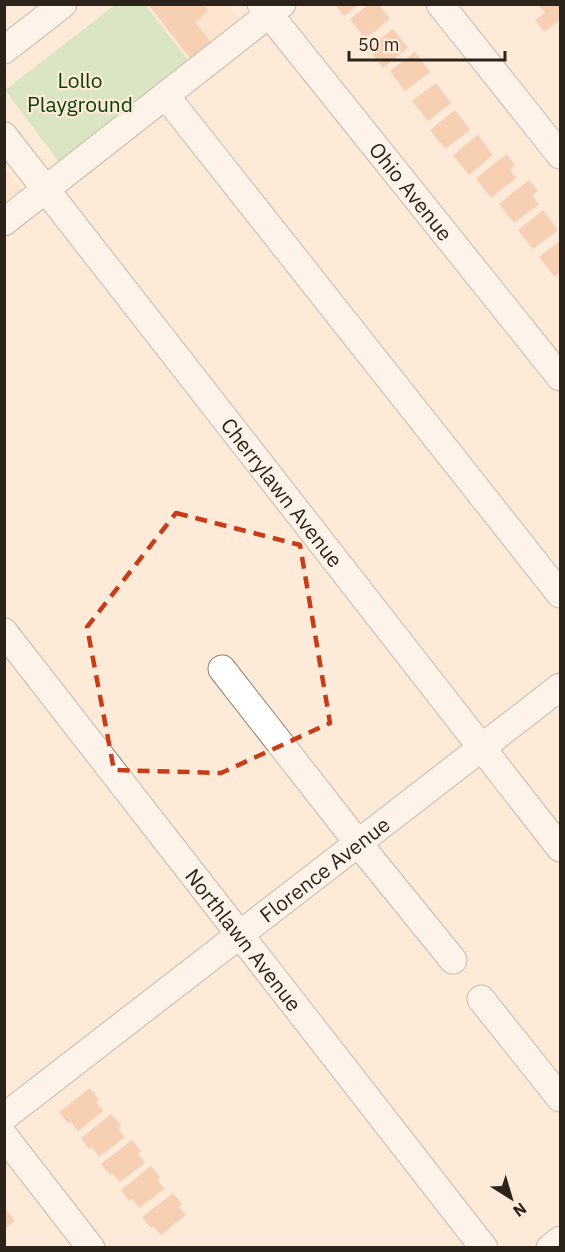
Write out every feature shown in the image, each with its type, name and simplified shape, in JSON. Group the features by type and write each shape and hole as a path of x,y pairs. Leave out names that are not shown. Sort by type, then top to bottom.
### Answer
{"street":[{"path":"4,50 63,4"},
{"path":"440,4 561,155"},
{"path":"4,222 166,96 271,8"},
{"name":"Ohio Avenue","path":"271,8 561,377"},
{"path":"166,96 561,594"},
{"name":"Cherrylawn Avenue","path":"4,136 561,848"},
{"name":"Northlawn Avenue","path":"4,632 484,1248"},
{"path":"222,669 453,960"},
{"name":"Florence Avenue","path":"4,1117 561,687"},
{"path":"481,999 561,1098"},
{"path":"4,1136 91,1248"},
{"path":"550,1248 561,1240"}],"highlighted area":[{"path":"176,513 300,545 330,723 221,773 114,770 87,627"}],"shaded area":[{"path":"145,5 229,5 244,23 191,64"},
{"path":"5,168 25,195 5,211"}],"green space":[{"name":"Lollo Playground","path":"115,5 145,5 191,64 62,166 5,90"}],"building":[{"path":"148,4 203,4 208,11 195,22 211,42 191,59"},
{"path":"335,4 359,4 344,16"},
{"path":"369,4 378,4 390,19 365,39 350,19"},
{"path":"538,4 560,4 560,20 544,32 535,20 545,13"},
{"path":"393,29 408,48 383,68 368,48"},
{"path":"415,52 430,72 405,91 390,71"},
{"path":"436,83 451,103 428,121 412,101"},
{"path":"455,110 470,130 445,149 430,130"},
{"path":"478,135 493,155 469,175 453,155"},
{"path":"507,154 515,165 510,170 516,178 491,198 476,178"},
{"path":"529,180 538,191 532,196 539,204 514,223 499,204"},
{"path":"543,210 558,230 533,249 518,230"},
{"path":"560,241 560,272 555,277 539,257"},
{"path":"90,1088 99,1100 96,1102 103,1111 78,1131 59,1112"},
{"path":"111,1114 121,1125 118,1128 125,1137 99,1157 81,1138"},
{"path":"132,1140 141,1151 138,1154 145,1163 120,1182 101,1164"},
{"path":"151,1166 160,1177 158,1180 164,1189 139,1208 132,1199 129,1201 121,1190"},
{"path":"173,1193 182,1204 179,1207 186,1215 161,1235 142,1217"},
{"path":"4,1207 15,1221 4,1229"}]}
